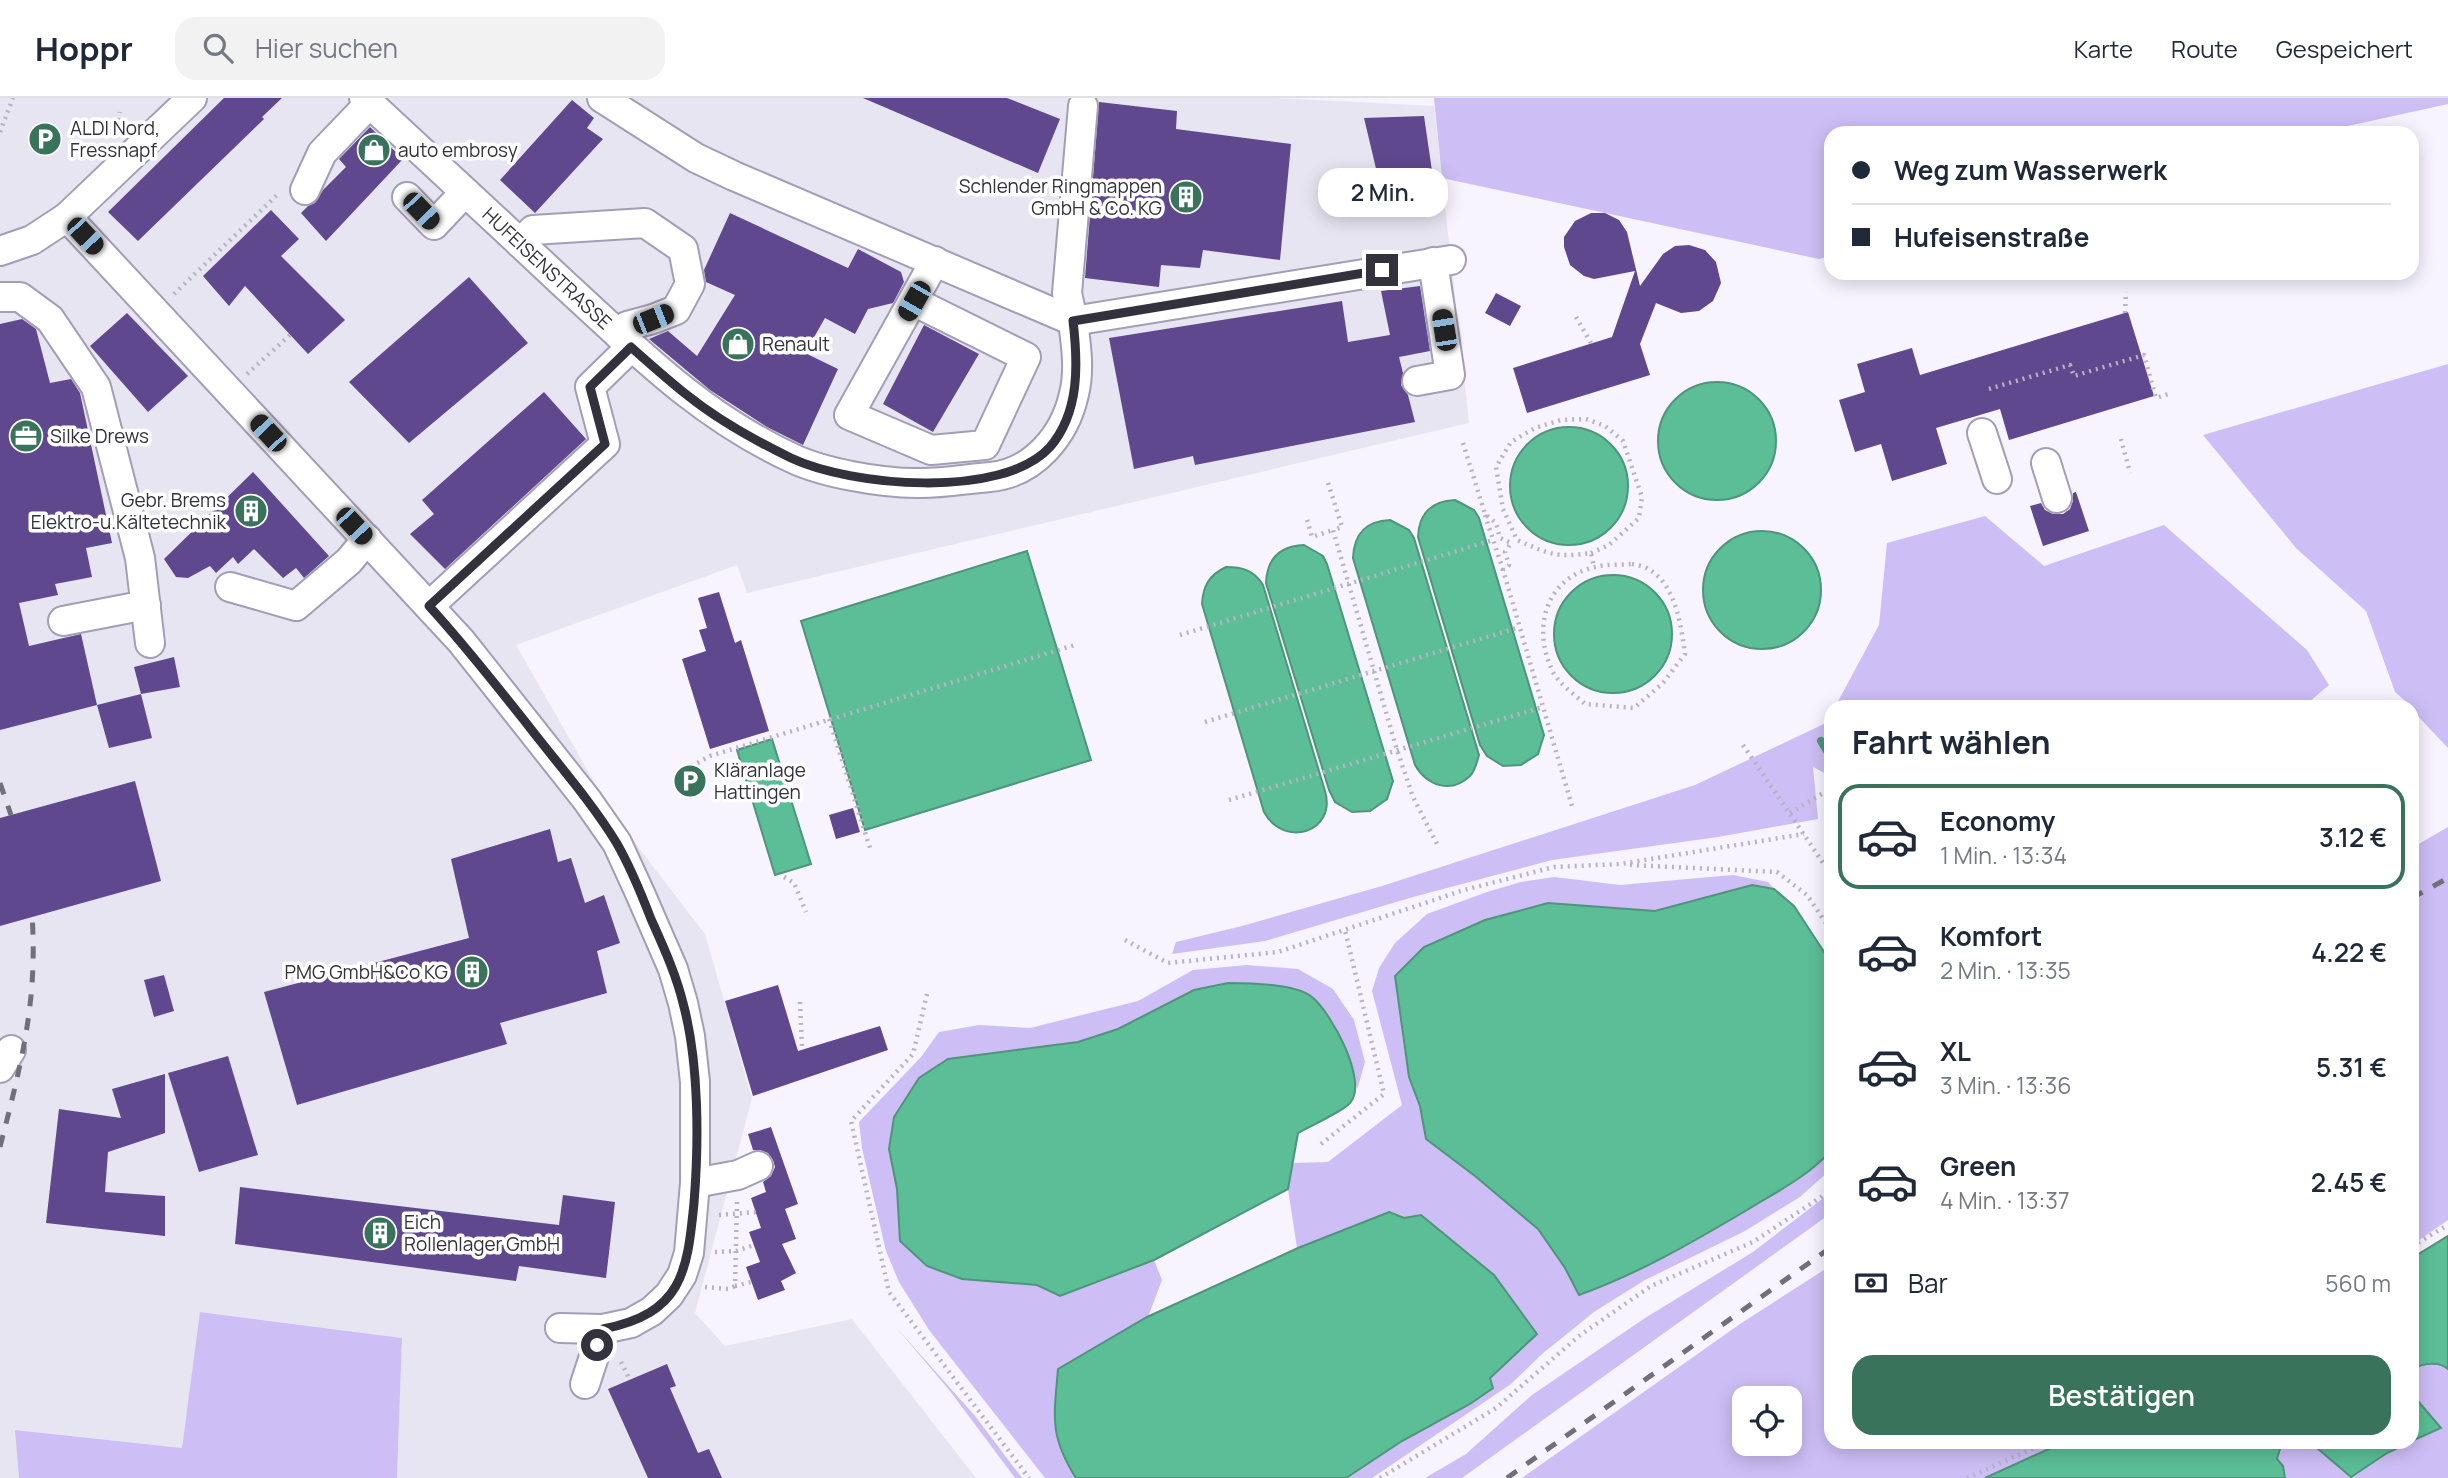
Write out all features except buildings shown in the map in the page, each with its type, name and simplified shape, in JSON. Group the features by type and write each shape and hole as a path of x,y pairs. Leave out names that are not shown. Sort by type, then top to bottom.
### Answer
{"street":[{"path":"0,251 32,240 67,217 191,98"},
{"path":"602,98 696,158 734,176 1073,321 1442,261 1450,375 1417,381"},
{"path":"296,188 367,101"},
{"name":"HUFEISENSTRASSE","path":"367,101 687,396 793,459 855,477 916,484 998,477 1025,466 1050,447 1065,422 1075,393 1077,357 1067,293 1083,106"},
{"path":"407,197 434,225 465,192"},
{"path":"67,217 461,641 587,800 617,843 639,891 673,969 690,1036 695,1082 695,1183 689,1253 676,1285 652,1311 631,1323 603,1329 560,1328"},
{"path":"429,606 605,444 590,387 625,341 628,326 676,310 690,284 683,249 645,223 533,230 520,243"},
{"path":"914,301 1026,357 985,444 931,450 849,415 935,261"},
{"path":"0,297 20,297 50,319 96,387 140,558 150,643"},
{"path":"1982,433 1997,479"},
{"path":"2046,463 2057,498"},
{"path":"230,587 296,606 349,561 367,539"},
{"path":"63,621 146,605"},
{"path":"695,1183 748,1170"},
{"path":"585,1384 603,1329"}],"path":[{"path":"0,132 13,98"},
{"path":"119,120 120,112"},
{"path":"156,311 296,188"},
{"path":"2125,313 2126,292"},
{"path":"1576,317 1591,343"},
{"path":"229,390 290,335"},
{"path":"1989,389 2070,365 2074,376 2144,355 2156,398 2168,394"},
{"path":"1561,419 1586,419 1605,426 1623,441 1642,497 1639,518 1609,545 1591,553 1563,557 1517,540 1503,509 1496,467 1511,442 1535,428 1561,419"},
{"path":"1535,428 1536,421"},
{"path":"2121,439 2130,473"},
{"path":"1462,443 1503,570 1572,806"},
{"path":"1307,520 1312,537 1342,527 1328,483"},
{"path":"1485,514 1496,523 1500,538 1511,543"},
{"path":"1333,530 1397,750 1413,797 1438,846"},
{"path":"1180,635 1493,540"},
{"path":"1503,570 1509,565 1505,552 1511,543 1517,540"},
{"path":"1591,553 1594,567"},
{"path":"1632,564 1649,569 1665,585 1680,621 1685,654 1663,683 1634,708 1585,704 1552,671 1542,632 1547,605 1566,579 1594,567 1632,564"},
{"path":"1205,722 1520,627"},
{"path":"679,773 710,756 1078,643"},
{"path":"1229,800 1543,707"},
{"path":"829,719 870,849"},
{"path":"1743,745 1824,864"},
{"path":"1790,813 1824,793"},
{"path":"1620,864 1804,834"},
{"path":"1125,940 1168,963 1278,952 1464,890 1554,867 1620,864 1777,872 1807,895 1824,920"},
{"path":"784,877 794,883 806,912"},
{"path":"1321,1144 1384,1094 1345,930"},
{"path":"927,994 914,1054 850,1121 889,1293 1029,1478"},
{"path":"800,1002 802,1046"},
{"path":"748,1170 737,1215 735,1286 751,1282"},
{"path":"1380,1478 1496,1408 1579,1336 1651,1286 1753,1242 1824,1194"},
{"path":"693,1214 737,1215 756,1212"},
{"path":"2419,1242 2448,1224"},
{"path":"689,1253 736,1251 754,1245"},
{"path":"1967,1478 2032,1449"}],"shaded area":[{"path":"0,98 1276,98 1434,106 1469,423 747,593 737,565 516,645 612,813 705,934 752,1098 695,1313 725,1346 852,1319 976,1478 397,1478 402,1338 201,1312 182,1448 16,1430 19,1478 0,1478"},
{"path":"1434,98 2448,98 2448,104 2348,126 1824,126 1824,258 1819,259 1442,178"},
{"path":"2448,364 2448,748 2419,717 2419,700 2404,700 2395,692 2366,611 2296,548 2203,435"},
{"path":"1717,382 1740,386 1759,399 1772,418 1776,441 1772,464 1759,483 1740,496 1717,500 1694,496 1675,483 1662,464 1658,441 1662,418 1675,399 1694,386"},
{"path":"1569,427 1592,431 1611,444 1624,463 1628,486 1624,509 1611,528 1592,541 1569,545 1546,541 1527,528 1514,509 1510,486 1514,463 1527,444 1546,431"},
{"path":"1455,500 1474,510 1479,518 1544,735 1538,754 1521,765 1503,766 1487,756 1480,745 1418,537 1421,521 1428,510 1439,503"},
{"path":"1985,516 2044,566 2164,525 2307,650 2329,685 2311,700 1839,700 1879,625 1887,543"},
{"path":"1390,520 1409,530 1414,538 1479,755 1472,774 1455,785 1433,782 1415,765 1353,558 1356,542 1363,530 1374,523"},
{"path":"1762,531 1785,535 1804,548 1817,567 1821,590 1817,613 1804,632 1785,645 1762,649 1739,645 1720,632 1707,613 1703,590 1707,567 1720,548 1739,535"},
{"path":"1304,545 1323,556 1327,564 1393,781 1387,799 1370,811 1352,812 1335,802 1329,790 1266,583 1269,567 1276,555 1288,548"},
{"path":"1027,551 1091,760 865,830 801,621"},
{"path":"1226,567 1247,570 1263,585 1325,791 1327,805 1323,817 1306,831 1284,830 1273,823 1264,812 1202,604 1208,582"},
{"path":"1613,575 1636,579 1655,592 1668,611 1672,634 1668,657 1655,676 1636,689 1613,693 1590,689 1571,676 1558,657 1554,634 1558,611 1571,592 1590,579"},
{"path":"1824,724 1824,773 1813,767 1818,819 1718,837 1552,860 1413,897 1265,941 1172,954 1176,942 1382,886 1695,785"},
{"path":"772,739 811,864 775,875 737,750"},
{"path":"2448,827 2448,1220 2419,1240 2419,844"},
{"path":"1733,875 1768,882 1774,889 1752,885 1655,911 1547,903 1402,1035 1409,1077 1420,1106 1426,1139 1538,1229 1565,1268 1579,1295 1644,1267 1706,1234 1791,1184 1824,1157 1824,1175 1800,1197 1745,1231 1645,1280 1594,1312 1542,1354 1511,1384 1372,1478 1045,1478 929,1330 899,1282 886,1251 862,1148 859,1122 921,1057 939,1032 979,1025 1030,1028 1138,1001 1193,970 1247,965 1298,969 1333,989 1354,1020 1365,1062 1357,1090 1354,1072 1194,990 1118,1029 1078,1042 948,1059 889,1149 897,1189 962,1279 1037,1285 1061,1296 1154,1260 1162,1280 1148,1317 1297,1248 1288,1189 1293,1163 1328,1162 1402,1105 1372,991 1379,968 1395,943 1427,914 1521,882 1554,877 1620,885"},
{"path":"1752,885 1774,889 1794,906 1824,952 1824,1157 1791,1184 1706,1234 1644,1267 1579,1295 1565,1268 1538,1229 1426,1139 1420,1106 1409,1077 1395,976 1424,947 1485,920 1548,903 1655,911"},
{"path":"1228,983 1284,987 1312,997 1329,1017 1351,1064 1355,1093 1350,1103 1298,1133 1288,1189 1154,1260 1060,1296 1037,1285 962,1279 927,1266 900,1241 897,1189 889,1149 894,1117 919,1078 948,1059 1078,1042 1118,1029 1194,990"},
{"path":"1824,1198 1824,1218 1462,1478 1425,1478 1466,1454 1532,1395 1645,1318 1753,1252"},
{"path":"1389,1212 1404,1218 1421,1215 1494,1275 1537,1334 1490,1378 1493,1388 1470,1404 1402,1441 1346,1478 1076,1478 1061,1450 1055,1425 1058,1369 1147,1317 1298,1248"},
{"path":"2448,1236 2448,1369 2430,1364 2419,1366 2419,1254"},
{"path":"1824,1270 1824,1449 2049,1449 1985,1478 1522,1478 1740,1324"},
{"path":"200,1312 402,1338 397,1478 19,1478 15,1430 182,1448"},
{"path":"895,1326 975,1416 1022,1478 1015,1478 950,1391"},
{"path":"2431,1364 2448,1368 2448,1478 2260,1478 2283,1466 2277,1458 2280,1449 2419,1449 2419,1365"},
{"path":"2419,1402 2441,1428 2419,1438"},
{"path":"2049,1449 2280,1449 2277,1459 2283,1466 2285,1478 1985,1478"},
{"path":"2318,1449 2395,1449 2387,1453 2351,1477"}],"waterway":[{"path":"1821,741 1824,746"}],"railway":[{"path":"0,783 11,815"},
{"path":"2419,894 2448,878"},
{"path":"0,1147 21,1060 30,1005 32,915"},
{"path":"1507,1478 1824,1252"}],"place":[{"name":"ALDI Nord, Fressnapf","path":"45,139"},
{"name":"auto embrosy","path":"374,150"},
{"name":"Schlender Ringmappen GmbH & Co. KG","path":"1186,197"},
{"name":"Renault","path":"738,344"},
{"name":"Silke Drews","path":"26,436"},
{"name":"Gebr. Brems Elektro-u.Kältetechnik","path":"251,511"},
{"name":"Kläranlage Hattingen","path":"690,781"},
{"name":"PMG GmbH&Co KG","path":"472,972"},
{"name":"Eich Rollenlager GmbH","path":"380,1233"}],"route":[{"path":"597,1345 603,1329 631,1323 652,1311 670,1295 682,1275 689,1253 695,1183 695,1082 683,1003 673,969 617,843 512,704 429,606 605,444 590,387 631,347 687,396 793,459 855,477 916,484 998,477 1025,466 1050,447 1065,422 1075,393 1077,357 1073,321 1382,270"}]}
